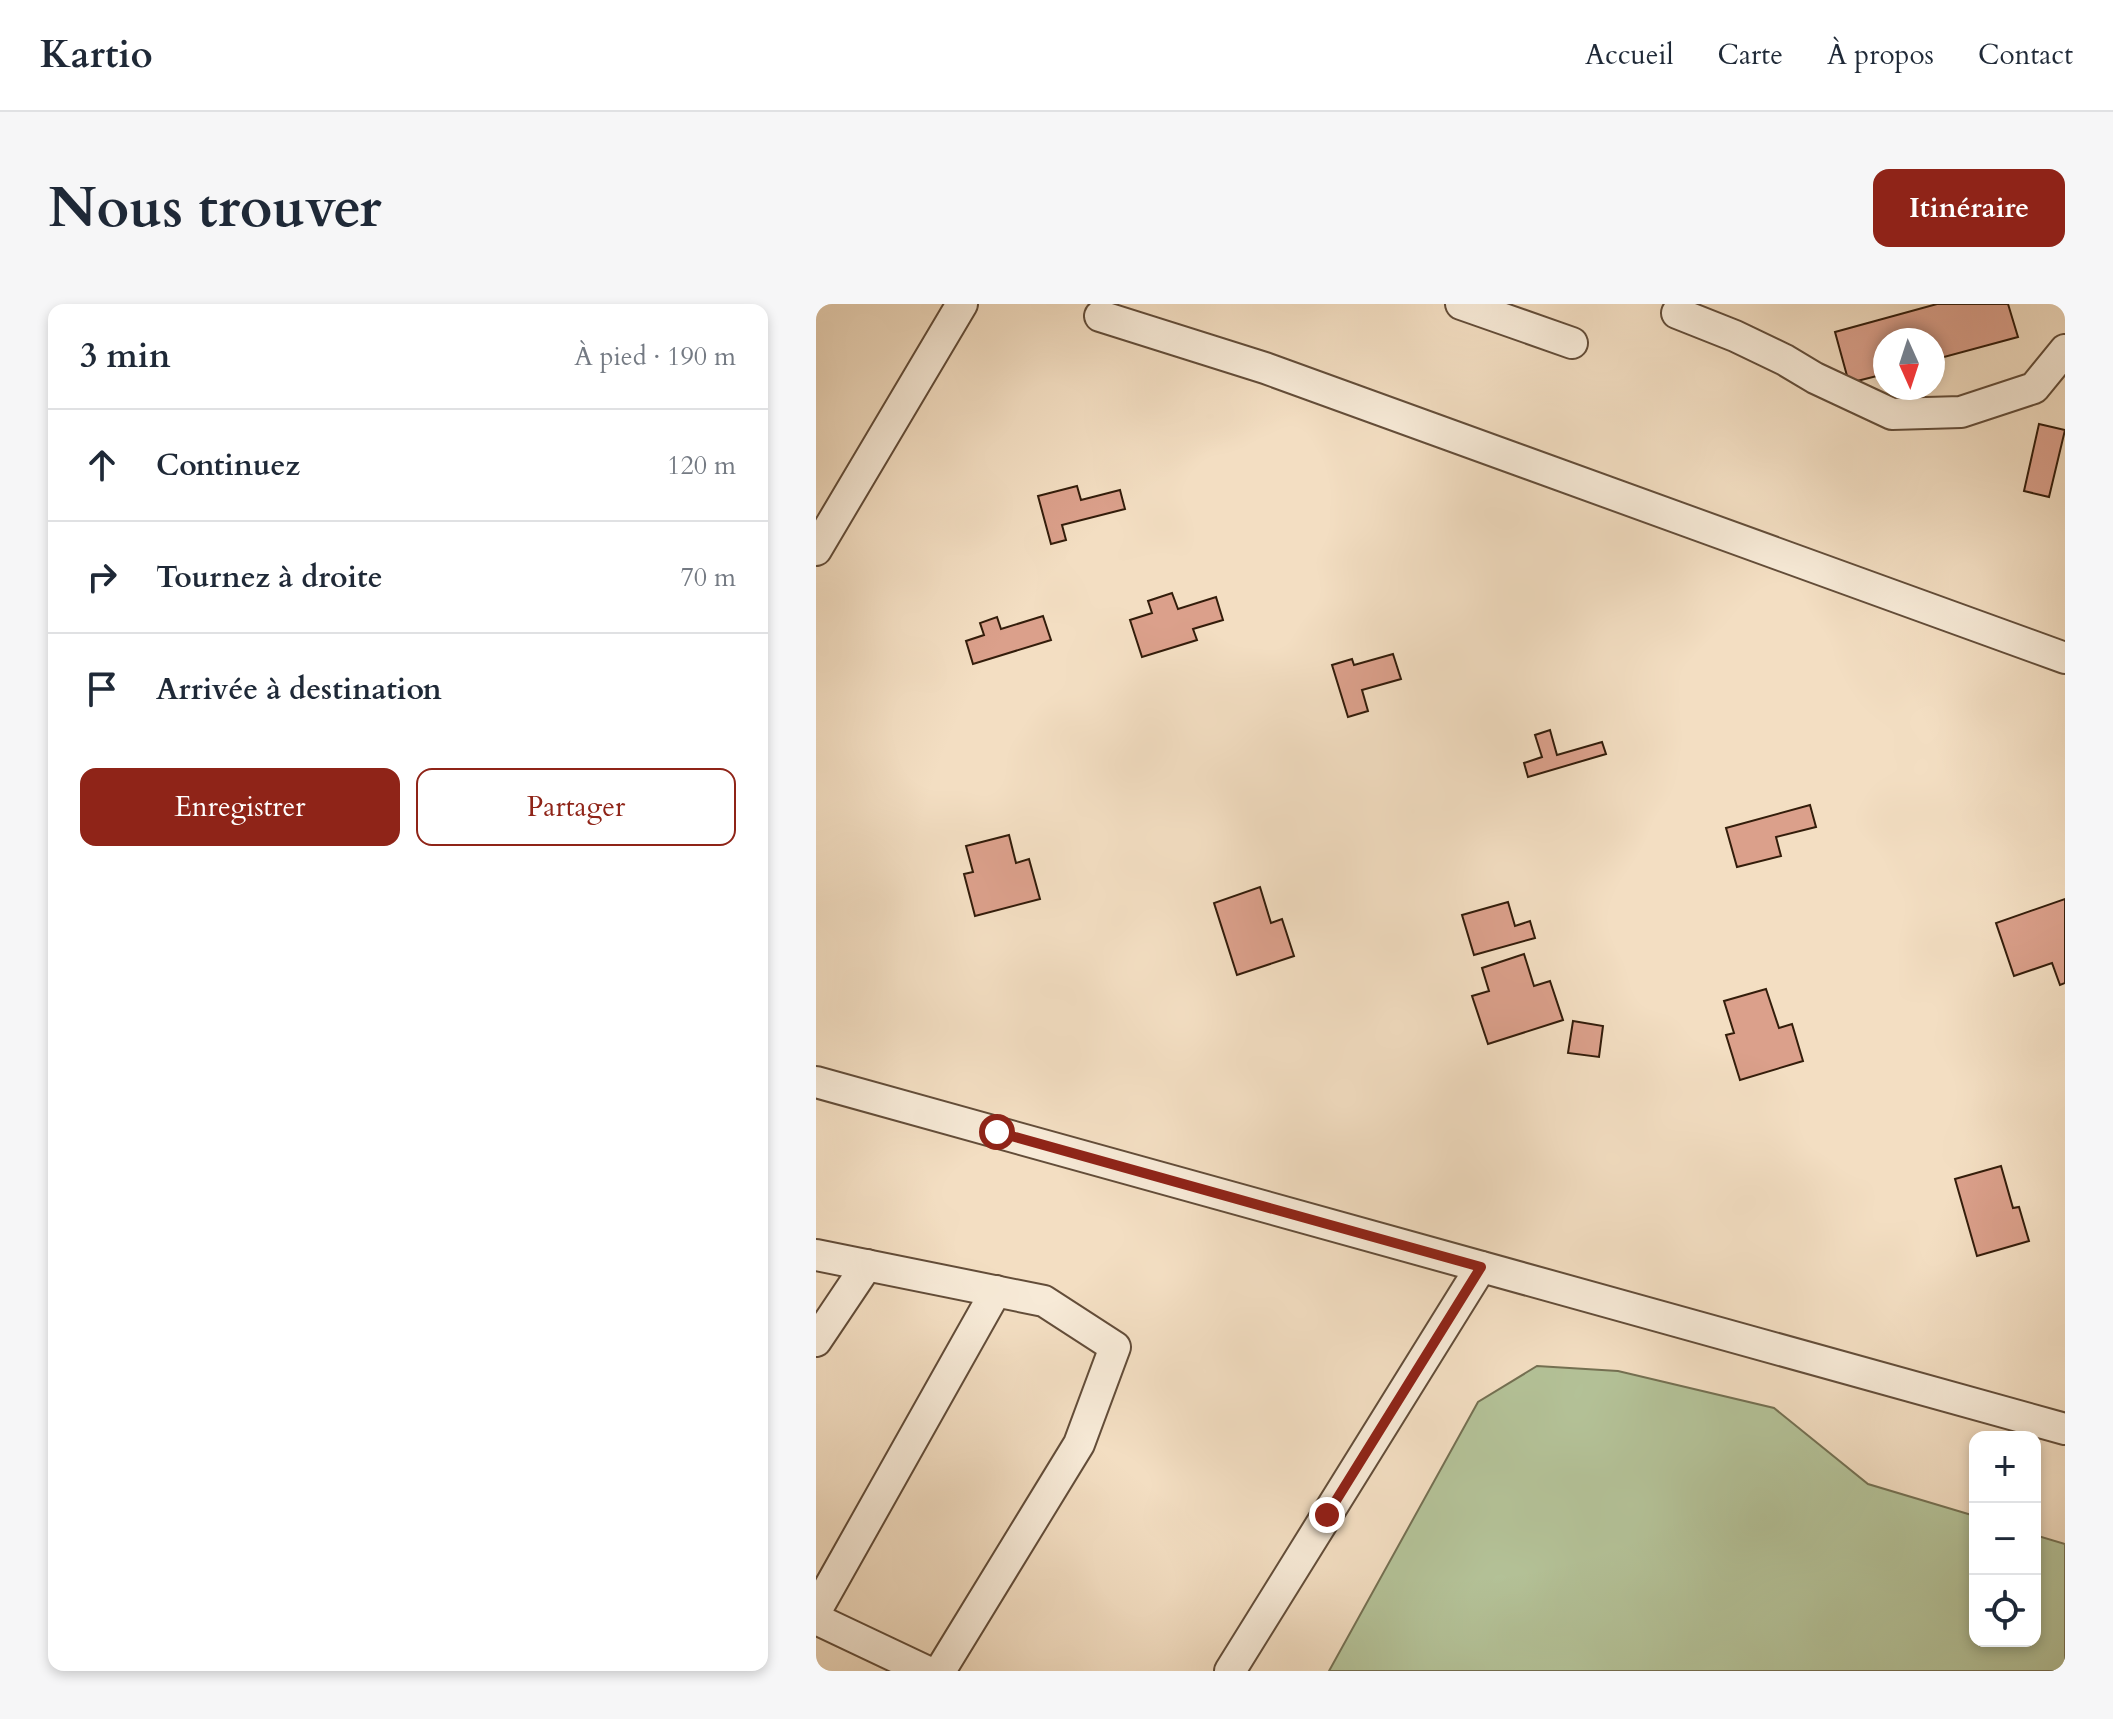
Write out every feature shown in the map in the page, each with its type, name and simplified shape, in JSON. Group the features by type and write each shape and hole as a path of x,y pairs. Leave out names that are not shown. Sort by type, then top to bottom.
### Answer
{"street":[{"path":"816,550 962,304"},
{"path":"1461,304 1572,343"},
{"path":"1677,313 1748,342 1892,414 1961,412 2034,388 2065,350"},
{"path":"1100,316 1265,368 2065,658"},
{"path":"816,1082 2065,1429"},
{"path":"816,1255 1044,1301 1115,1347 1079,1444 940,1671"},
{"path":"816,1341 867,1265"},
{"path":"1230,1671 1481,1267"},
{"path":"816,1611 996,1291"},
{"path":"816,1619 926,1671"}],"green space":[{"path":"1537,1366 1618,1371 1774,1408 1868,1484 1969,1514 1969,1647 2041,1647 2041,1537 2065,1544 2065,1671 1329,1671 1478,1402"}],"building":[{"path":"1937,304 2008,304 2018,337 1945,357 1945,328 1873,328 1873,377 1849,383 1835,332"},
{"path":"2039,424 2065,430 2049,497 2024,491"},
{"path":"1077,486 1081,500 1120,490 1125,509 1062,525 1066,540 1051,544 1038,496"},
{"path":"1172,593 1178,609 1216,597 1223,620 1193,629 1197,640 1142,657 1130,620 1152,613 1148,601"},
{"path":"1043,616 1051,640 973,664 966,641 984,635 980,623 997,617 1001,629"},
{"path":"1393,654 1401,679 1362,690 1368,711 1348,717 1332,665 1352,659 1354,665"},
{"path":"1550,730 1557,755 1602,742 1606,754 1528,777 1524,763 1542,757 1535,735"},
{"path":"1810,805 1816,827 1776,837 1781,856 1737,867 1726,828"},
{"path":"1009,835 1016,863 1029,859 1040,899 975,916 964,874 973,872 966,846"},
{"path":"1260,887 1271,923 1282,919 1294,956 1237,975 1214,903"},
{"path":"2065,899 2065,983 2060,985 2052,963 2014,976 1996,923"},
{"path":"1508,902 1515,926 1530,921 1535,938 1474,955 1462,915"},
{"path":"1524,954 1534,986 1550,981 1563,1020 1488,1044 1472,996 1489,991 1482,968"},
{"path":"1766,989 1779,1028 1792,1024 1803,1061 1740,1080 1726,1035 1734,1033 1724,1001"},
{"path":"1573,1021 1603,1026 1599,1057 1568,1053"},
{"path":"2001,1166 2013,1208 2019,1207 2029,1241 1977,1256 1955,1179"}],"route":[{"path":"997,1132 1481,1267 1327,1515"}]}
